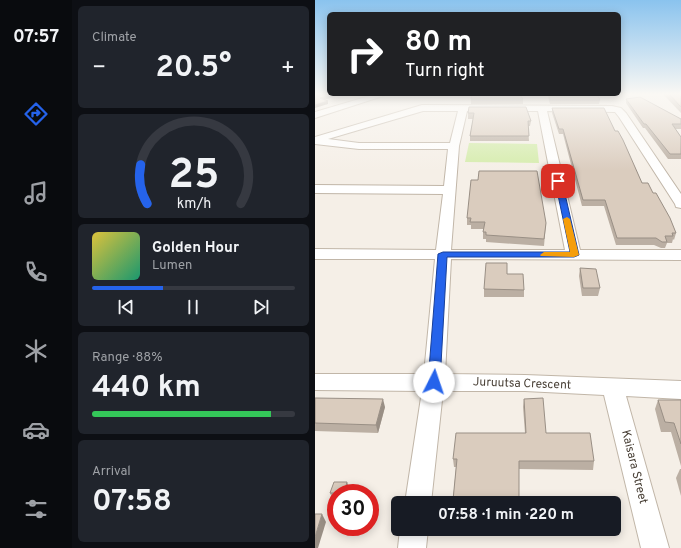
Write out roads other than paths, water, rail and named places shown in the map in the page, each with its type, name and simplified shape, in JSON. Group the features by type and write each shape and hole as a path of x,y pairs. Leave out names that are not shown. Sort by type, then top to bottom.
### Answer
{"street":[{"path":"315,140 382,120"},
{"path":"419,496 434,382 443,254 453,146 460,120"},
{"path":"545,120 574,255"},
{"path":"626,120 681,204"},
{"path":"315,140 359,146 453,146"},
{"path":"315,189 449,190"},
{"path":"315,254 681,255"},
{"name":"Juruutsa Crescent","path":"315,382 525,383 681,390"},
{"name":"Kaisara Street","path":"613,387 655,548"},
{"path":"412,548 413,536"}]}
